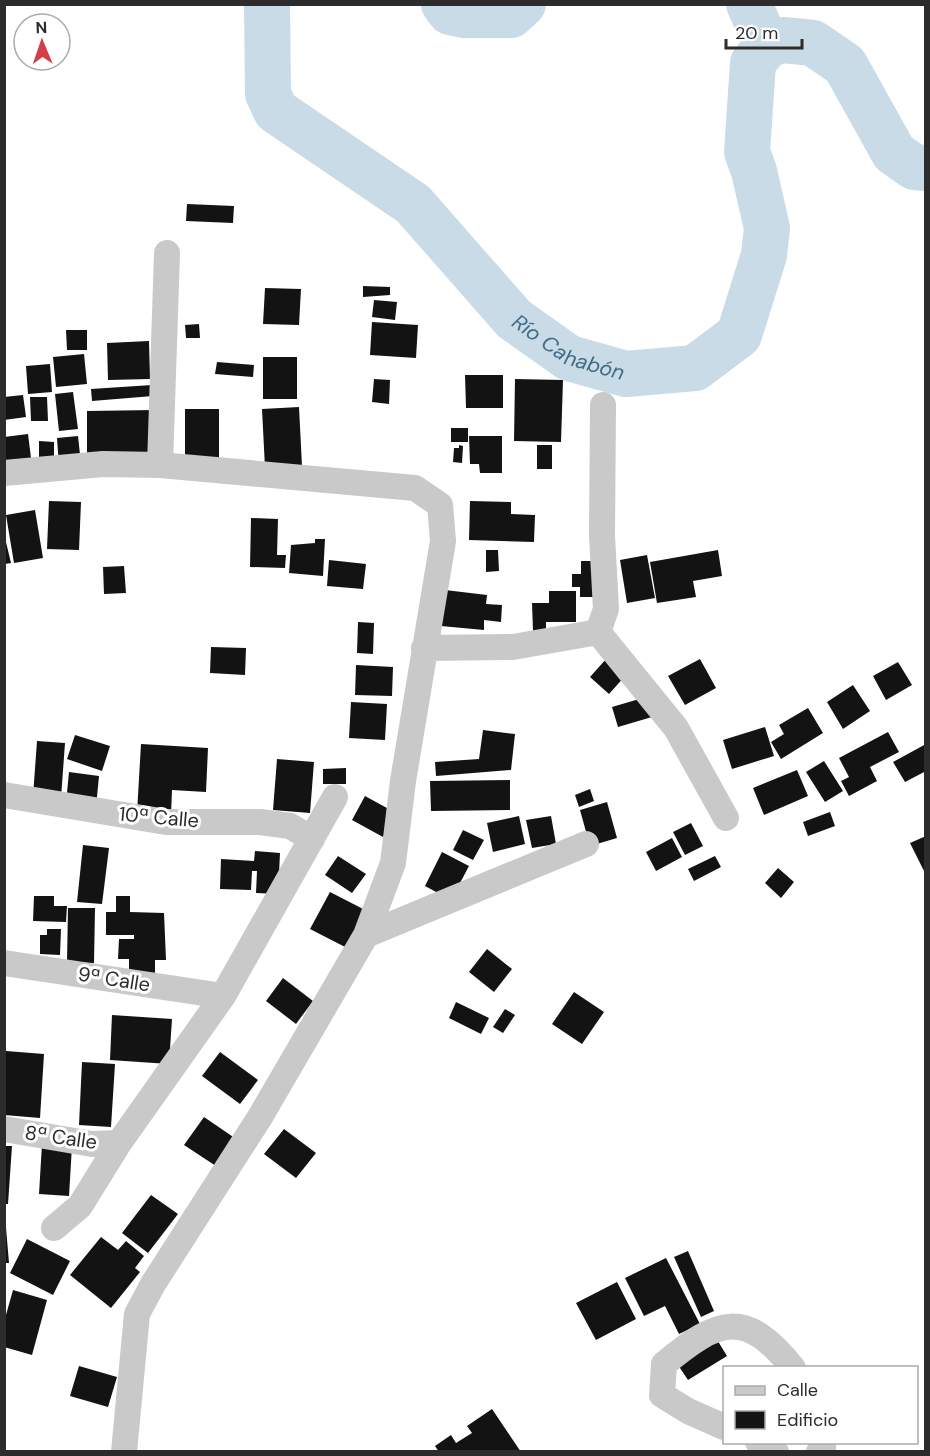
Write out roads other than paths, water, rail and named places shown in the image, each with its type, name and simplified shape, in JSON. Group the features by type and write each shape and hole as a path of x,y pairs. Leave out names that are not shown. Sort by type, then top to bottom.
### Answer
{"street":[{"path":"160,465 167,253"},
{"path":"598,632 606,609 602,536 603,405"},
{"path":"4,473 103,464 160,465 415,488 440,505 443,541 424,648 393,863 366,935 260,1117 153,1284 137,1314 124,1452"},
{"path":"424,648 513,647 598,632"},
{"path":"598,632 676,728 726,818"},
{"name":"10ª Calle","path":"4,795 166,822 260,822 290,826 312,839"},
{"path":"54,1228 80,1206 119,1143 223,996 335,797"},
{"path":"366,935 586,844"},
{"name":"9ª Calle","path":"4,963 223,996"},
{"name":"8ª Calle","path":"4,1129 92,1144 119,1143"},
{"path":"723,1427 688,1411 662,1395 664,1364 694,1339 726,1326 750,1328 773,1343 791,1366"},
{"path":"760,1444 777,1452"}],"waterway":[{"name":"Río Cahabón","path":"267,4 268,94 276,111 413,204 514,319 569,358 626,374 695,368 739,335 764,255 767,228 754,171 747,152 753,63 767,45 784,40 813,43 845,65 894,153 914,167 926,168"},
{"name":"Río Cahabón","path":"444,4 450,12 464,15 511,15 523,4"},
{"name":"Río Cahabón","path":"749,4 767,45"}]}
